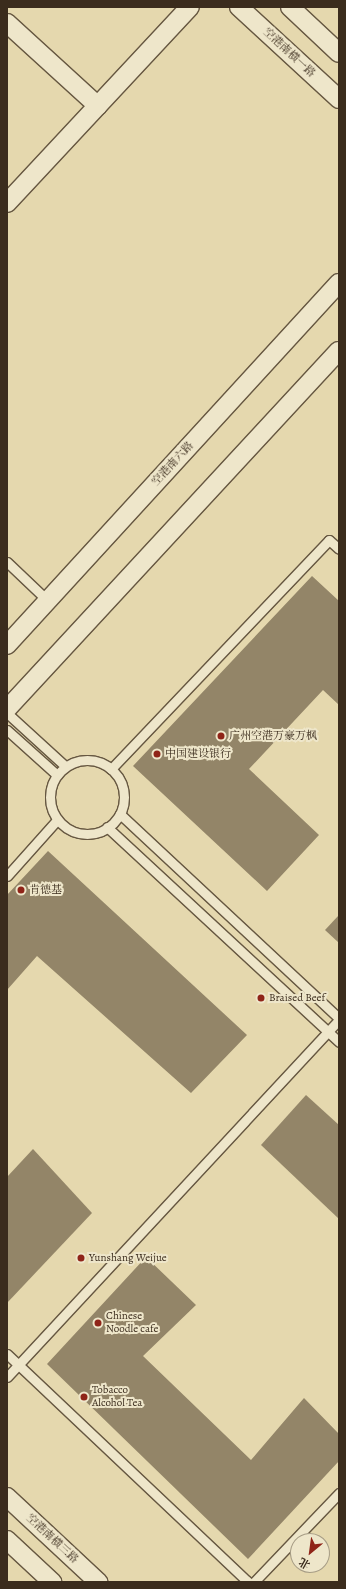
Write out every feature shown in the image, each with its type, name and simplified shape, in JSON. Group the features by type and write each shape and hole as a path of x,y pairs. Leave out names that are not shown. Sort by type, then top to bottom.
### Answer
{"street":[{"path":"7,203 190,7"},
{"name":"空港南横一路","path":"239,7 339,99"},
{"path":"290,7 339,53"},
{"path":"7,23 98,106"},
{"name":"空港南六路","path":"7,645 339,283"},
{"path":"7,709 339,351"},
{"name":"空港南横三路","path":"7,1497 98,1582"},
{"path":"7,1540 52,1582"}],"lane":[{"path":"112,769 329,540 339,549"},
{"path":"7,562 48,601"},
{"path":"7,713 65,766"},
{"path":"7,730 56,774"},
{"path":"89,759 101,762 112,769 119,778 124,790 120,814 108,827 90,834 78,833 57,820 51,809 49,797 51,785 56,774 65,766 76,760 89,759"},
{"path":"7,1377 339,1019 120,814"},
{"path":"7,876 57,820"},
{"path":"108,827 339,1042"},
{"path":"7,1354 248,1582"},
{"path":"254,1582 339,1493"}],"building":[{"name":"广州空港万豪万枫","path":"312,576 339,601 339,705 323,690 249,769 319,835 267,891 133,766"},
{"path":"48,851 247,1035 191,1093 37,956 7,990 7,895"},
{"path":"339,915 339,943 325,930"},
{"path":"306,1095 339,1125 339,1219 261,1145"},
{"path":"33,1149 92,1213 7,1303 7,1177"},
{"path":"146,1257 196,1305 143,1356 251,1460 304,1398 339,1434 339,1461 248,1559 47,1364"}],"place":[{"name":"广州空港万豪万枫","path":"221,736"},
{"name":"中国建设银行","path":"157,754"},
{"name":"肯德基","path":"21,890"},
{"name":"Braised Beef","path":"261,998"},
{"name":"Yunshang Weijue","path":"81,1258"},
{"name":"Chinese Noodle cafe","path":"98,1323"},
{"name":"Tobacco Alcohol Tea","path":"84,1397"}]}
